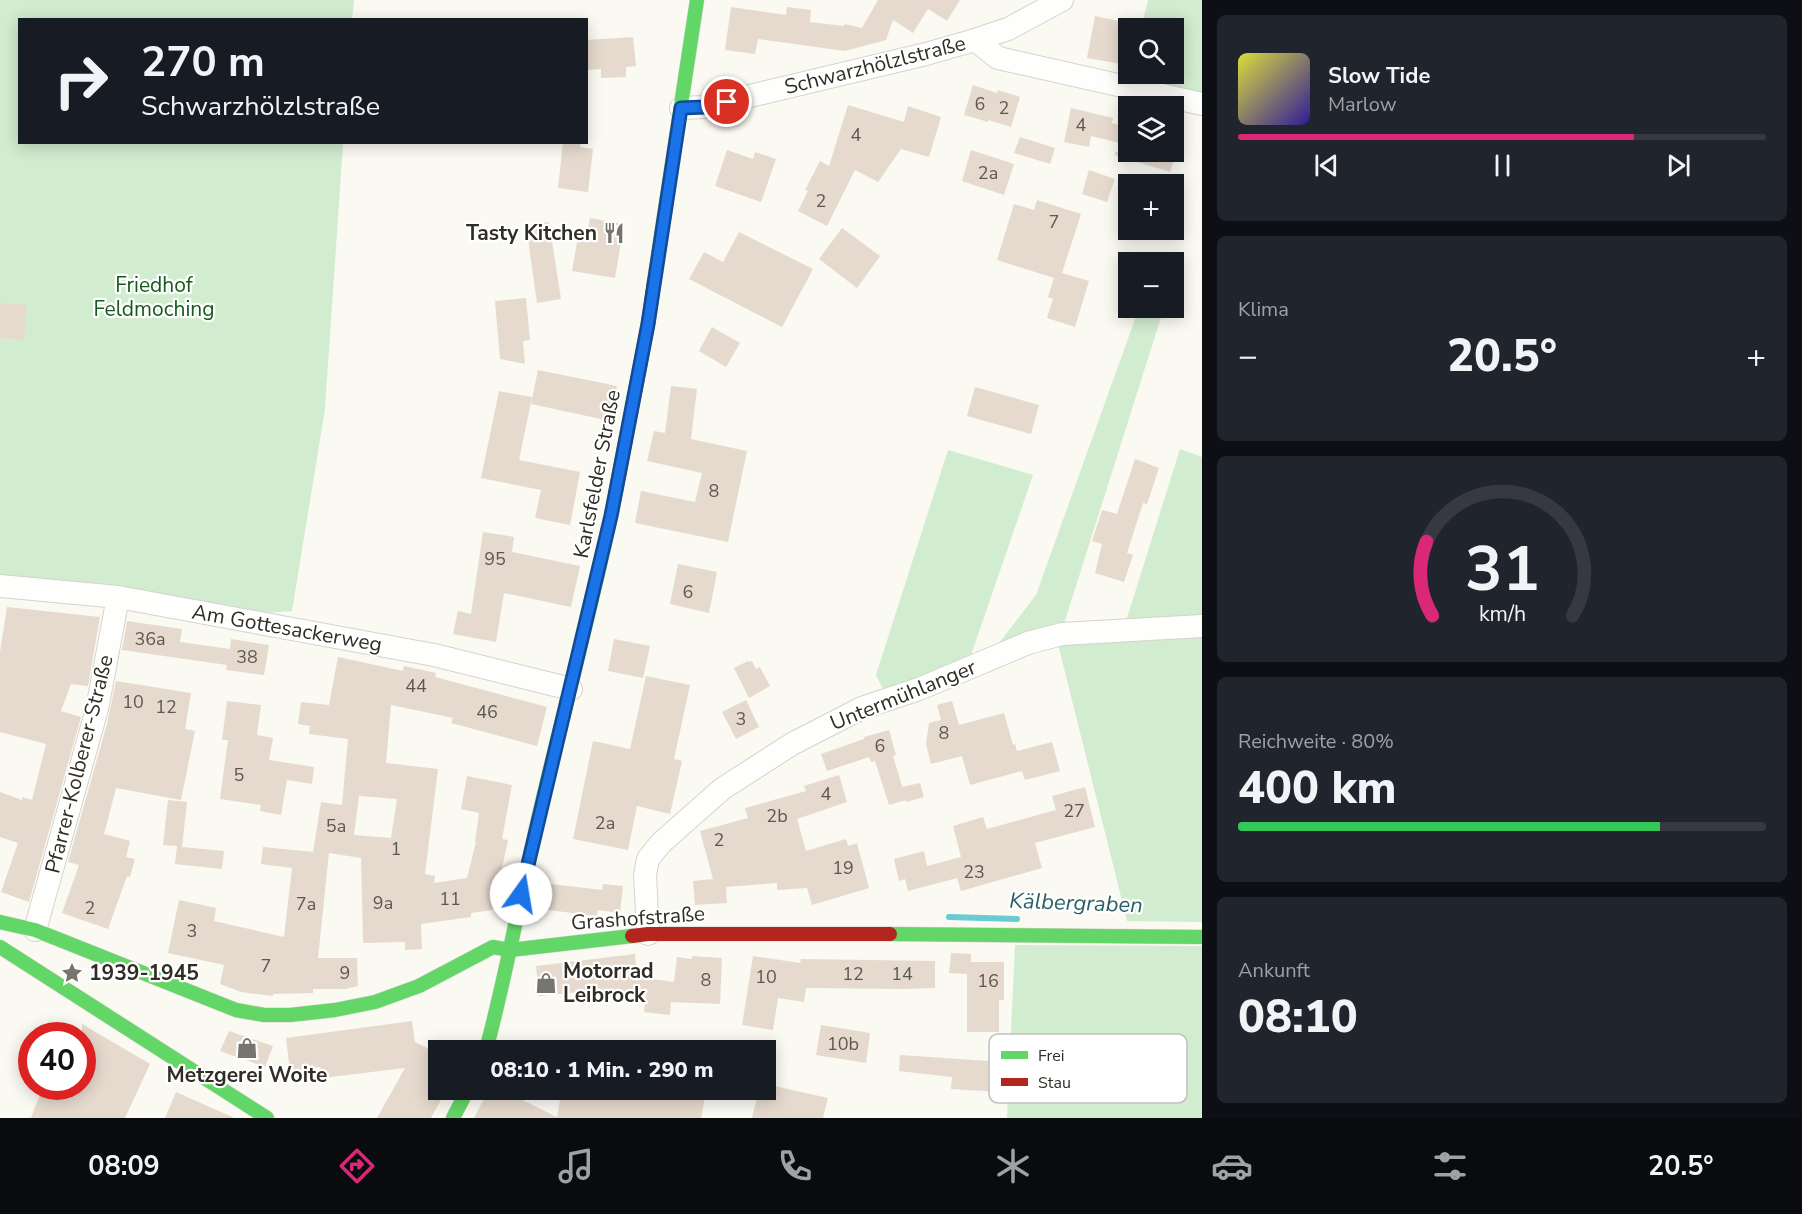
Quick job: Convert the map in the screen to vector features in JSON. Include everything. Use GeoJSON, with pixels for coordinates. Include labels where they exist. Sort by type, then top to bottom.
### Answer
{"type":"FeatureCollection","features":[{"type":"Feature","properties":{"kind":"street","name":"Karlsfelder Straße"},"geometry":{"type":"LineString","coordinates":[[489,1040],[500,998],[534,836],[611,516],[648,324],[697,0]]}},
{"type":"Feature","properties":{"kind":"street","name":"Schwarzhölzlstraße"},"geometry":{"type":"LineString","coordinates":[[681,108],[705,107],[926,54],[1008,29],[1062,0]]}},
{"type":"Feature","properties":{"kind":"street"},"geometry":{"type":"LineString","coordinates":[[975,40],[998,58],[1202,104]]}},
{"type":"Feature","properties":{"kind":"street","name":"Am Gottesackerweg"},"geometry":{"type":"LineString","coordinates":[[0,586],[118,597],[434,655],[571,689]]}},
{"type":"Feature","properties":{"kind":"street","name":"Pfarrer-Kolberer-Straße"},"geometry":{"type":"LineString","coordinates":[[35,930],[97,710],[118,597]]}},
{"type":"Feature","properties":{"kind":"street","name":"Untermühlanger"},"geometry":{"type":"LineString","coordinates":[[648,934],[645,875],[648,860],[661,843],[722,789],[792,744],[862,708],[919,689],[1037,641],[1062,634],[1202,626]]}},
{"type":"Feature","properties":{"kind":"street","name":"Grashofstraße"},"geometry":{"type":"LineString","coordinates":[[0,922],[35,930],[236,1010],[264,1015],[290,1015],[335,1010],[375,1002],[419,986],[493,947],[510,950],[648,934],[798,933],[1202,937]]}},
{"type":"Feature","properties":{"kind":"street"},"geometry":{"type":"LineString","coordinates":[[0,947],[237,1108],[267,1118]]}},
{"type":"Feature","properties":{"kind":"street"},"geometry":{"type":"LineString","coordinates":[[453,1118],[462,1100]]}},
{"type":"Feature","properties":{"kind":"green space","name":"Friedhof Feldmoching"},"geometry":{"type":"Polygon","coordinates":[[[0,0],[354,0],[352,18],[18,18],[18,144],[343,144],[325,409],[292,611],[266,613],[0,579],[0,0]]]}},
{"type":"Feature","properties":{"kind":"green space"},"geometry":{"type":"Polygon","coordinates":[[[1148,0],[1202,0],[1202,94],[1150,84],[1184,84],[1184,18],[1144,18],[1148,0]]]}},
{"type":"Feature","properties":{"kind":"green space"},"geometry":{"type":"Polygon","coordinates":[[[1135,318],[1161,318],[1063,627],[996,647],[1036,595],[1135,318]]]}},
{"type":"Feature","properties":{"kind":"green space"},"geometry":{"type":"Polygon","coordinates":[[[1180,449],[1202,457],[1202,922],[1127,921],[1058,644],[1122,634],[1180,449]]]}},
{"type":"Feature","properties":{"kind":"green space"},"geometry":{"type":"Polygon","coordinates":[[[948,450],[1033,475],[970,658],[885,693],[876,675],[948,450]]]}},
{"type":"Feature","properties":{"kind":"green space"},"geometry":{"type":"Polygon","coordinates":[[[1015,945],[1202,946],[1202,1118],[1007,1118],[1008,1103],[1187,1103],[1187,1034],[1011,1034],[1015,945]]]}},
{"type":"Feature","properties":{"kind":"building"},"geometry":{"type":"Polygon","coordinates":[[[878,0],[960,0],[947,21],[928,9],[913,33],[893,20],[886,40],[845,51],[758,39],[755,54],[725,50],[731,7],[786,15],[787,7],[811,10],[810,22],[844,26],[845,24],[862,28],[878,0]]]}},
{"type":"Feature","properties":{"kind":"building"},"geometry":{"type":"Polygon","coordinates":[[[1095,16],[1118,21],[1118,63],[1087,58],[1095,16]]]}},
{"type":"Feature","properties":{"kind":"building"},"geometry":{"type":"Polygon","coordinates":[[[633,37],[636,66],[626,67],[626,77],[601,78],[601,69],[588,70],[588,40],[633,37]]]}},
{"type":"Feature","properties":{"kind":"building"},"geometry":{"type":"Polygon","coordinates":[[[973,85],[997,93],[998,90],[1020,97],[1011,127],[964,115],[973,85]]]}},
{"type":"Feature","properties":{"kind":"building"},"geometry":{"type":"Polygon","coordinates":[[[848,105],[904,122],[908,106],[941,117],[929,157],[901,149],[878,182],[855,170],[827,226],[798,211],[808,191],[805,190],[820,161],[829,166],[848,105]]]}},
{"type":"Feature","properties":{"kind":"building"},"geometry":{"type":"Polygon","coordinates":[[[1071,108],[1113,118],[1112,123],[1118,124],[1118,143],[1091,136],[1089,147],[1064,142],[1071,108]]]}},
{"type":"Feature","properties":{"kind":"building"},"geometry":{"type":"Polygon","coordinates":[[[1020,137],[1055,148],[1050,164],[1014,153],[1020,137]]]}},
{"type":"Feature","properties":{"kind":"building"},"geometry":{"type":"Polygon","coordinates":[[[563,144],[581,144],[580,147],[593,149],[588,192],[558,188],[563,144]]]}},
{"type":"Feature","properties":{"kind":"building"},"geometry":{"type":"Polygon","coordinates":[[[727,150],[753,159],[755,152],[776,159],[761,202],[715,186],[727,150]]]}},
{"type":"Feature","properties":{"kind":"building"},"geometry":{"type":"Polygon","coordinates":[[[971,150],[1014,164],[1004,195],[962,181],[971,150]]]}},
{"type":"Feature","properties":{"kind":"building"},"geometry":{"type":"Polygon","coordinates":[[[1138,162],[1173,162],[1170,172],[1138,162]]]}},
{"type":"Feature","properties":{"kind":"building"},"geometry":{"type":"Polygon","coordinates":[[[1089,170],[1115,179],[1107,202],[1082,194],[1089,170]]]}},
{"type":"Feature","properties":{"kind":"building"},"geometry":{"type":"Polygon","coordinates":[[[1037,200],[1081,214],[1062,273],[1089,281],[1075,327],[1047,318],[1053,299],[1048,297],[1054,278],[997,260],[1014,204],[1034,210],[1037,200]]]}},
{"type":"Feature","properties":{"kind":"building"},"geometry":{"type":"Polygon","coordinates":[[[590,218],[624,224],[615,278],[572,271],[579,231],[587,233],[590,218]]]}},
{"type":"Feature","properties":{"kind":"building"},"geometry":{"type":"Polygon","coordinates":[[[549,222],[561,299],[537,303],[526,225],[549,222]]]}},
{"type":"Feature","properties":{"kind":"building"},"geometry":{"type":"Polygon","coordinates":[[[842,228],[880,256],[857,288],[819,259],[842,228]]]}},
{"type":"Feature","properties":{"kind":"building"},"geometry":{"type":"Polygon","coordinates":[[[739,232],[813,269],[782,327],[689,279],[704,252],[723,262],[739,232]]]}},
{"type":"Feature","properties":{"kind":"building"},"geometry":{"type":"Polygon","coordinates":[[[526,298],[530,340],[523,341],[525,364],[500,359],[495,301],[526,298]]]}},
{"type":"Feature","properties":{"kind":"building"},"geometry":{"type":"Polygon","coordinates":[[[0,303],[27,305],[24,340],[0,338],[0,303]]]}},
{"type":"Feature","properties":{"kind":"building"},"geometry":{"type":"Polygon","coordinates":[[[712,327],[740,343],[726,367],[699,351],[712,327]]]}},
{"type":"Feature","properties":{"kind":"building"},"geometry":{"type":"Polygon","coordinates":[[[538,370],[617,386],[610,421],[531,404],[538,370]]]}},
{"type":"Feature","properties":{"kind":"building"},"geometry":{"type":"Polygon","coordinates":[[[671,386],[697,389],[691,439],[747,451],[728,542],[635,523],[641,491],[695,502],[702,473],[647,461],[654,431],[665,433],[671,386]]]}},
{"type":"Feature","properties":{"kind":"building"},"geometry":{"type":"Polygon","coordinates":[[[975,387],[1039,405],[1031,434],[967,416],[975,387]]]}},
{"type":"Feature","properties":{"kind":"building"},"geometry":{"type":"Polygon","coordinates":[[[499,391],[532,397],[519,460],[580,472],[570,525],[535,518],[541,490],[481,478],[499,391]]]}},
{"type":"Feature","properties":{"kind":"building"},"geometry":{"type":"Polygon","coordinates":[[[1135,459],[1159,468],[1147,504],[1143,503],[1127,553],[1133,555],[1124,582],[1095,573],[1102,544],[1092,541],[1102,510],[1117,514],[1135,459]]]}},
{"type":"Feature","properties":{"kind":"building"},"geometry":{"type":"Polygon","coordinates":[[[483,532],[514,537],[512,552],[580,566],[571,607],[504,593],[496,642],[453,634],[458,611],[471,614],[483,532]]]}},
{"type":"Feature","properties":{"kind":"building"},"geometry":{"type":"Polygon","coordinates":[[[678,564],[717,572],[709,613],[670,604],[678,564]]]}},
{"type":"Feature","properties":{"kind":"building"},"geometry":{"type":"Polygon","coordinates":[[[7,607],[100,617],[88,686],[71,684],[61,711],[81,717],[29,902],[1,892],[18,843],[0,837],[0,792],[22,800],[22,797],[32,800],[46,744],[0,732],[0,652],[7,607]]]}},
{"type":"Feature","properties":{"kind":"building"},"geometry":{"type":"Polygon","coordinates":[[[127,621],[182,629],[180,642],[230,649],[231,639],[269,645],[264,675],[226,670],[227,665],[122,650],[127,621]]]}},
{"type":"Feature","properties":{"kind":"building"},"geometry":{"type":"Polygon","coordinates":[[[614,639],[650,646],[643,678],[608,671],[614,639]]]}},
{"type":"Feature","properties":{"kind":"building"},"geometry":{"type":"Polygon","coordinates":[[[338,657],[403,671],[404,666],[436,673],[435,677],[547,707],[537,746],[451,723],[453,718],[391,705],[386,763],[438,769],[425,874],[435,876],[434,883],[467,878],[476,842],[479,813],[461,809],[467,776],[512,785],[502,839],[508,840],[492,910],[471,913],[471,917],[421,924],[422,949],[405,950],[405,942],[363,943],[361,858],[329,853],[318,958],[357,958],[358,986],[346,989],[313,989],[313,993],[273,994],[273,996],[241,992],[220,984],[224,965],[168,953],[179,900],[216,908],[214,921],[284,937],[292,868],[261,864],[263,847],[313,852],[321,802],[342,805],[348,739],[309,734],[310,726],[298,724],[301,702],[329,705],[338,657]],[[359,796],[354,835],[391,838],[397,799],[359,796]]]}},
{"type":"Feature","properties":{"kind":"building"},"geometry":{"type":"Polygon","coordinates":[[[752,661],[756,669],[760,667],[770,686],[749,698],[734,668],[752,661]]]}},
{"type":"Feature","properties":{"kind":"building"},"geometry":{"type":"Polygon","coordinates":[[[646,676],[690,685],[674,759],[682,761],[670,814],[637,806],[628,850],[573,839],[593,741],[630,749],[646,676]]]}},
{"type":"Feature","properties":{"kind":"building"},"geometry":{"type":"Polygon","coordinates":[[[116,681],[191,693],[185,729],[195,731],[181,800],[116,788],[104,834],[130,841],[126,857],[135,859],[130,877],[127,876],[108,929],[62,913],[79,865],[68,862],[107,724],[116,681]]]}},
{"type":"Feature","properties":{"kind":"building"},"geometry":{"type":"Polygon","coordinates":[[[746,700],[759,727],[736,739],[722,712],[746,700]]]}},
{"type":"Feature","properties":{"kind":"building"},"geometry":{"type":"Polygon","coordinates":[[[227,701],[261,705],[257,735],[273,738],[269,760],[314,767],[312,784],[287,780],[281,815],[260,811],[261,805],[220,799],[228,740],[222,740],[227,701]]]}},
{"type":"Feature","properties":{"kind":"building"},"geometry":{"type":"Polygon","coordinates":[[[952,701],[959,725],[1004,713],[1013,745],[1015,744],[1017,751],[1052,742],[1060,771],[1025,780],[1022,771],[970,785],[962,756],[931,764],[926,744],[929,723],[941,720],[937,705],[952,701]]]}},
{"type":"Feature","properties":{"kind":"building"},"geometry":{"type":"Polygon","coordinates":[[[889,730],[896,755],[893,756],[902,787],[920,783],[924,797],[889,805],[875,761],[871,762],[869,757],[827,771],[821,754],[889,730]]]}},
{"type":"Feature","properties":{"kind":"building"},"geometry":{"type":"Polygon","coordinates":[[[839,775],[847,802],[797,819],[806,851],[846,839],[848,846],[857,843],[869,888],[812,905],[807,888],[777,890],[777,883],[726,887],[727,903],[695,905],[693,881],[713,879],[700,831],[748,818],[745,808],[806,791],[804,786],[839,775]]]}},
{"type":"Feature","properties":{"kind":"building"},"geometry":{"type":"Polygon","coordinates":[[[1085,787],[1095,827],[1035,843],[1042,868],[961,891],[957,878],[908,891],[905,879],[899,881],[894,859],[924,851],[927,866],[961,857],[953,826],[983,817],[987,829],[1056,810],[1052,796],[1085,787]]]}},
{"type":"Feature","properties":{"kind":"building"},"geometry":{"type":"Polygon","coordinates":[[[168,800],[187,802],[182,847],[224,851],[222,869],[175,864],[177,846],[163,845],[168,800]]]}},
{"type":"Feature","properties":{"kind":"building"},"geometry":{"type":"Polygon","coordinates":[[[551,884],[602,890],[603,884],[623,886],[620,913],[598,910],[597,916],[548,910],[551,884]]]}},
{"type":"Feature","properties":{"kind":"building"},"geometry":{"type":"Polygon","coordinates":[[[951,953],[971,954],[971,962],[1004,962],[1004,1000],[999,1000],[999,1032],[967,1032],[967,974],[949,973],[951,953]]]}},
{"type":"Feature","properties":{"kind":"building"},"geometry":{"type":"Polygon","coordinates":[[[635,954],[637,977],[674,982],[677,957],[722,958],[720,1004],[671,1002],[670,1015],[644,1012],[646,993],[611,997],[611,989],[539,996],[536,966],[635,954]]]}},
{"type":"Feature","properties":{"kind":"building"},"geometry":{"type":"Polygon","coordinates":[[[753,956],[800,963],[801,959],[935,961],[935,988],[806,988],[804,1002],[778,998],[773,1030],[742,1025],[753,956]]]}},
{"type":"Feature","properties":{"kind":"building"},"geometry":{"type":"Polygon","coordinates":[[[412,1021],[415,1042],[428,1049],[428,1100],[441,1100],[431,1118],[377,1118],[405,1068],[322,1078],[320,1067],[290,1071],[286,1038],[412,1021]]]}},
{"type":"Feature","properties":{"kind":"building"},"geometry":{"type":"Polygon","coordinates":[[[821,1025],[870,1033],[866,1063],[816,1055],[821,1025]]]}},
{"type":"Feature","properties":{"kind":"building","name":"Metzgerei Woite"},"geometry":{"type":"Polygon","coordinates":[[[229,1031],[273,1046],[265,1067],[220,1051],[229,1031]]]}},
{"type":"Feature","properties":{"kind":"building"},"geometry":{"type":"Polygon","coordinates":[[[96,1032],[150,1064],[125,1118],[31,1118],[38,1100],[96,1100],[96,1032]]]}},
{"type":"Feature","properties":{"kind":"building"},"geometry":{"type":"Polygon","coordinates":[[[900,1055],[989,1061],[989,1091],[951,1089],[952,1077],[899,1071],[900,1055]]]}},
{"type":"Feature","properties":{"kind":"building"},"geometry":{"type":"Polygon","coordinates":[[[776,1086],[828,1098],[823,1118],[752,1118],[756,1100],[776,1100],[776,1086]]]}},
{"type":"Feature","properties":{"kind":"building"},"geometry":{"type":"Polygon","coordinates":[[[176,1092],[230,1116],[234,1118],[165,1118],[176,1092]]]}},
{"type":"Feature","properties":{"kind":"building"},"geometry":{"type":"Polygon","coordinates":[[[483,1100],[522,1100],[557,1117],[560,1100],[704,1100],[701,1118],[474,1118],[483,1100]]]}},
{"type":"Feature","properties":{"kind":"waterway","name":"Kälbergraben"},"geometry":{"type":"LineString","coordinates":[[949,917],[1017,919]]}},
{"type":"Feature","properties":{"kind":"traffic: fast"},"geometry":{"type":"LineString","coordinates":[[654,282],[697,0]]}},
{"type":"Feature","properties":{"kind":"traffic: fast"},"geometry":{"type":"LineString","coordinates":[[488,1040],[616,491]]}},
{"type":"Feature","properties":{"kind":"traffic: fast"},"geometry":{"type":"LineString","coordinates":[[0,922],[35,930],[236,1010],[264,1015],[290,1015],[335,1010],[375,1002],[419,986],[493,947],[510,950],[632,936]]}},
{"type":"Feature","properties":{"kind":"traffic: fast"},"geometry":{"type":"LineString","coordinates":[[890,934],[1202,937]]}},
{"type":"Feature","properties":{"kind":"traffic: fast"},"geometry":{"type":"LineString","coordinates":[[0,947],[267,1118]]}},
{"type":"Feature","properties":{"kind":"traffic: fast"},"geometry":{"type":"LineString","coordinates":[[453,1118],[462,1100]]}},
{"type":"Feature","properties":{"kind":"traffic: jam"},"geometry":{"type":"LineString","coordinates":[[616,491],[654,282]]}},
{"type":"Feature","properties":{"kind":"traffic: jam"},"geometry":{"type":"LineString","coordinates":[[632,936],[648,934],[890,934]]}},
{"type":"Feature","properties":{"kind":"place","name":"Tasty Kitchen"},"geometry":{"type":"Point","coordinates":[614,233]}},
{"type":"Feature","properties":{"kind":"place","name":"1939-1945"},"geometry":{"type":"Point","coordinates":[72,973]}},
{"type":"Feature","properties":{"kind":"place","name":"Motorrad Leibrock"},"geometry":{"type":"Point","coordinates":[546,983]}},
{"type":"Feature","properties":{"kind":"place","name":"Metzgerei Woite"},"geometry":{"type":"Point","coordinates":[247,1048]}},
{"type":"Feature","properties":{"kind":"route"},"geometry":{"type":"LineString","coordinates":[[521,894],[611,516],[648,324],[681,108],[705,107],[727,102]]}}]}
